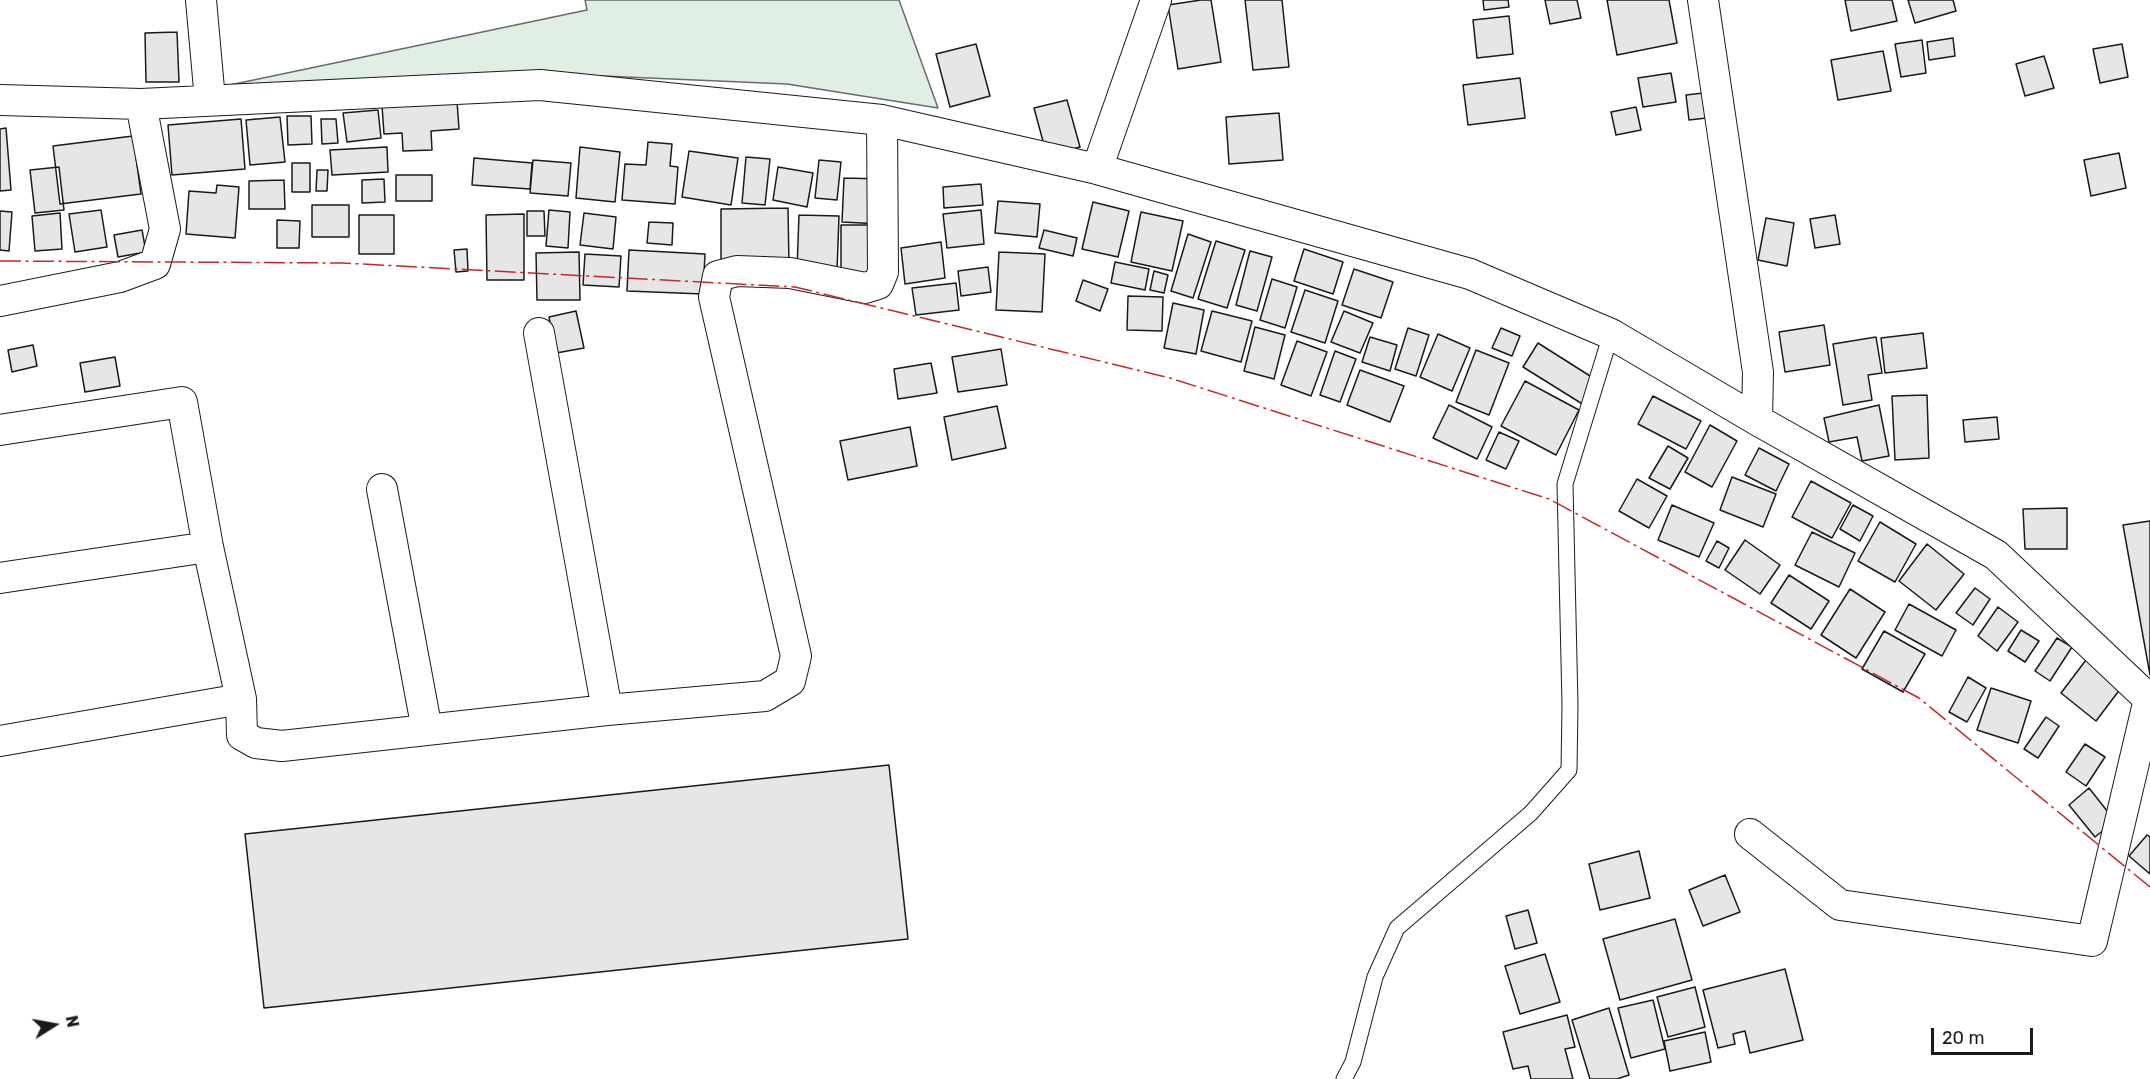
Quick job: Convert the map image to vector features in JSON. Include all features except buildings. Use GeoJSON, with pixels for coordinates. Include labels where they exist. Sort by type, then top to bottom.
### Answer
{"type":"FeatureCollection","features":[{"type":"Feature","properties":{"kind":"street"},"geometry":{"type":"LineString","coordinates":[[201,0],[210,100]]}},
{"type":"Feature","properties":{"kind":"street"},"geometry":{"type":"LineString","coordinates":[[1097,169],[1156,0]]}},
{"type":"Feature","properties":{"kind":"street"},"geometry":{"type":"LineString","coordinates":[[1703,0],[1758,372],[1757,420]]}},
{"type":"Feature","properties":{"kind":"street"},"geometry":{"type":"LineString","coordinates":[[0,100],[141,104],[540,85],[882,120],[1097,169],[1470,274],[1611,334],[1757,420],[1996,555],[2149,700],[2092,941],[1840,905],[1750,834]]}},
{"type":"Feature","properties":{"kind":"street"},"geometry":{"type":"LineString","coordinates":[[0,301],[120,276],[156,264],[165,229],[141,104]]}},
{"type":"Feature","properties":{"kind":"street"},"geometry":{"type":"LineString","coordinates":[[0,430],[182,402],[208,547],[241,699],[243,735],[256,743],[282,746],[606,710],[765,696],[790,681],[796,656],[714,297],[718,276],[737,271],[790,273],[865,288],[878,284],[883,272],[882,120]]}},
{"type":"Feature","properties":{"kind":"street"},"geometry":{"type":"LineString","coordinates":[[539,333],[606,710]]}},
{"type":"Feature","properties":{"kind":"street"},"geometry":{"type":"LineString","coordinates":[[382,489],[427,730]]}},
{"type":"Feature","properties":{"kind":"street"},"geometry":{"type":"LineString","coordinates":[[0,579],[208,547]]}},
{"type":"Feature","properties":{"kind":"street"},"geometry":{"type":"LineString","coordinates":[[0,741],[241,699]]}},
{"type":"Feature","properties":{"kind":"lane"},"geometry":{"type":"LineString","coordinates":[[1344,1079],[1353,1062],[1375,977],[1397,928],[1531,813],[1569,770],[1570,705],[1565,484],[1611,334]]}},
{"type":"Feature","properties":{"kind":"green space"},"geometry":{"type":"Polygon","coordinates":[[[585,0],[899,0],[938,108],[787,84],[534,73],[225,86],[587,10],[585,0]]]}},
{"type":"Feature","properties":{"kind":"power"},"geometry":{"type":"LineString","coordinates":[[0,261],[342,263],[795,287],[1170,378],[1549,499],[1919,698],[2150,887]]}}]}
